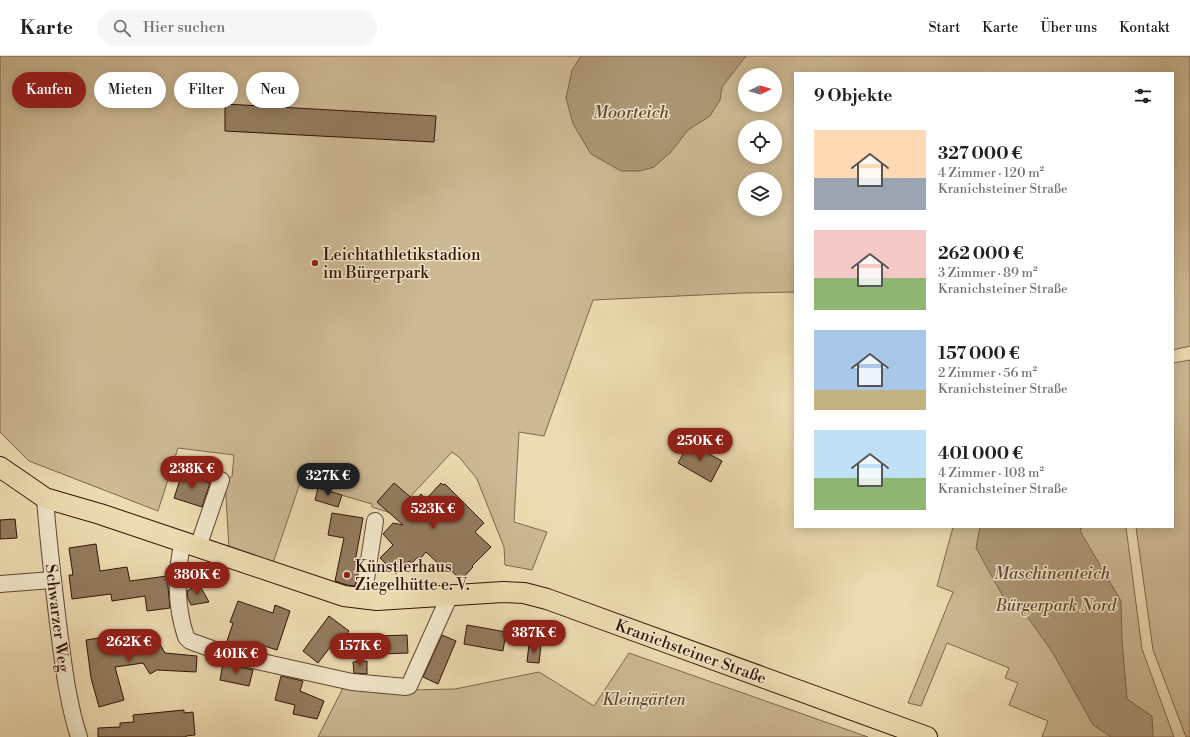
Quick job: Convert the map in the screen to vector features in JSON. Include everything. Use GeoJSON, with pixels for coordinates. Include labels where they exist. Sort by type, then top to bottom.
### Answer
{"type":"FeatureCollection","features":[{"type":"Feature","properties":{"kind":"main road","name":"Kranichsteiner Straße"},"geometry":{"type":"LineString","coordinates":[[0,467],[45,498],[100,514],[344,596],[363,599],[398,599],[503,592],[524,593],[547,599],[927,737]]}},
{"type":"Feature","properties":{"kind":"street"},"geometry":{"type":"LineString","coordinates":[[221,480],[191,545],[180,554],[177,594],[186,638],[226,654],[352,682],[409,686],[450,595]]}},
{"type":"Feature","properties":{"kind":"street","name":"Schwarzer Weg"},"geometry":{"type":"LineString","coordinates":[[45,498],[52,580],[67,690],[73,719],[79,737]]}},
{"type":"Feature","properties":{"kind":"street"},"geometry":{"type":"LineString","coordinates":[[363,599],[375,521]]}},
{"type":"Feature","properties":{"kind":"street"},"geometry":{"type":"LineString","coordinates":[[0,584],[52,580]]}},
{"type":"Feature","properties":{"kind":"green space"},"geometry":{"type":"Polygon","coordinates":[[[0,56],[1190,56],[1190,346],[1174,350],[1174,72],[794,72],[794,292],[593,300],[544,436],[519,432],[514,522],[547,532],[532,570],[505,565],[504,547],[477,479],[460,458],[452,452],[394,514],[372,507],[372,504],[300,483],[273,563],[229,549],[225,478],[232,477],[234,455],[178,448],[158,511],[29,461],[0,432],[0,56]]]}},
{"type":"Feature","properties":{"kind":"green space"},"geometry":{"type":"Polygon","coordinates":[[[1190,360],[1190,737],[1186,737],[1153,650],[1136,528],[1174,528],[1174,363],[1190,360]]]}},
{"type":"Feature","properties":{"kind":"green space","name":"Bürgerpark Nord"},"geometry":{"type":"Polygon","coordinates":[[[953,528],[1126,528],[1142,649],[1174,737],[1042,737],[1048,721],[1009,705],[1018,683],[1005,678],[1009,668],[947,643],[921,706],[908,703],[953,592],[937,586],[953,528]]]}},
{"type":"Feature","properties":{"kind":"green space","name":"Kleingärten"},"geometry":{"type":"Polygon","coordinates":[[[629,653],[868,737],[318,737],[343,688],[366,691],[455,689],[539,672],[594,706],[629,653]]]}},
{"type":"Feature","properties":{"kind":"water","name":"Moorteich"},"geometry":{"type":"Polygon","coordinates":[[[581,56],[746,56],[722,87],[720,100],[710,116],[688,130],[671,152],[654,167],[640,171],[621,171],[591,154],[573,124],[566,98],[572,70],[581,56]]]}},
{"type":"Feature","properties":{"kind":"water","name":"Maschinenteich"},"geometry":{"type":"Polygon","coordinates":[[[980,528],[1082,528],[1080,531],[1121,601],[1122,641],[1127,699],[1152,716],[1153,737],[1111,737],[1093,725],[1053,653],[1021,608],[1010,609],[976,548],[980,528]]]}},
{"type":"Feature","properties":{"kind":"building"},"geometry":{"type":"Polygon","coordinates":[[[238,105],[246,105],[246,108],[295,108],[436,116],[434,142],[225,131],[225,108],[238,108],[238,105]]]}},
{"type":"Feature","properties":{"kind":"building"},"geometry":{"type":"Polygon","coordinates":[[[689,443],[722,461],[711,482],[678,463],[689,443]]]}},
{"type":"Feature","properties":{"kind":"building"},"geometry":{"type":"Polygon","coordinates":[[[182,474],[210,483],[202,507],[174,498],[182,474]]]}},
{"type":"Feature","properties":{"kind":"building"},"geometry":{"type":"Polygon","coordinates":[[[394,483],[415,501],[421,494],[426,499],[441,483],[443,485],[445,484],[484,523],[475,532],[491,547],[472,566],[473,567],[461,580],[444,564],[441,566],[426,552],[420,559],[418,557],[412,563],[409,561],[396,574],[380,558],[393,545],[383,534],[393,523],[403,525],[377,502],[394,483]]]}},
{"type":"Feature","properties":{"kind":"building"},"geometry":{"type":"Polygon","coordinates":[[[318,488],[342,495],[338,507],[315,500],[318,488]]]}},
{"type":"Feature","properties":{"kind":"building"},"geometry":{"type":"Polygon","coordinates":[[[332,513],[363,518],[355,562],[360,557],[355,586],[335,581],[344,538],[328,535],[332,513]]]}},
{"type":"Feature","properties":{"kind":"building"},"geometry":{"type":"Polygon","coordinates":[[[15,519],[17,538],[0,539],[0,520],[15,519]]]}},
{"type":"Feature","properties":{"kind":"building"},"geometry":{"type":"Polygon","coordinates":[[[96,544],[100,571],[127,567],[130,581],[167,576],[170,608],[147,611],[145,596],[112,601],[111,594],[72,599],[69,575],[73,575],[69,548],[96,544]]]}},
{"type":"Feature","properties":{"kind":"building"},"geometry":{"type":"Polygon","coordinates":[[[199,584],[209,602],[191,605],[188,599],[187,591],[199,584]]]}},
{"type":"Feature","properties":{"kind":"building"},"geometry":{"type":"Polygon","coordinates":[[[238,601],[273,613],[275,605],[290,611],[277,650],[258,644],[256,651],[226,644],[233,623],[230,622],[238,601]]]}},
{"type":"Feature","properties":{"kind":"building"},"geometry":{"type":"Polygon","coordinates":[[[329,616],[349,631],[335,649],[331,646],[318,663],[303,651],[329,616]]]}},
{"type":"Feature","properties":{"kind":"building"},"geometry":{"type":"Polygon","coordinates":[[[467,625],[506,632],[503,651],[464,644],[467,625]]]}},
{"type":"Feature","properties":{"kind":"building"},"geometry":{"type":"Polygon","coordinates":[[[154,634],[165,653],[197,656],[196,672],[157,670],[150,674],[143,663],[115,667],[124,700],[99,707],[91,678],[86,640],[112,636],[112,639],[136,635],[137,643],[154,634]]]}},
{"type":"Feature","properties":{"kind":"building"},"geometry":{"type":"Polygon","coordinates":[[[407,635],[408,653],[380,654],[379,636],[407,635]]]}},
{"type":"Feature","properties":{"kind":"building"},"geometry":{"type":"Polygon","coordinates":[[[442,635],[456,641],[438,684],[423,677],[442,635]]]}},
{"type":"Feature","properties":{"kind":"building"},"geometry":{"type":"Polygon","coordinates":[[[529,644],[541,645],[539,663],[527,662],[529,644]]]}},
{"type":"Feature","properties":{"kind":"building"},"geometry":{"type":"Polygon","coordinates":[[[367,661],[367,674],[354,673],[353,662],[367,661]]]}},
{"type":"Feature","properties":{"kind":"building"},"geometry":{"type":"Polygon","coordinates":[[[223,663],[253,670],[249,686],[220,680],[223,663]]]}},
{"type":"Feature","properties":{"kind":"building"},"geometry":{"type":"Polygon","coordinates":[[[281,676],[303,681],[300,691],[324,701],[317,719],[293,714],[295,705],[275,700],[281,676]]]}},
{"type":"Feature","properties":{"kind":"building"},"geometry":{"type":"Polygon","coordinates":[[[184,710],[184,713],[193,712],[195,735],[186,737],[98,737],[98,728],[120,727],[120,723],[134,722],[133,715],[184,710]]]}},
{"type":"Feature","properties":{"kind":"place","name":"Leichtathletikstadion im Bürgerpark"},"geometry":{"type":"Point","coordinates":[315,263]}},
{"type":"Feature","properties":{"kind":"place","name":"Künstlerhaus Ziegelhütte e. V."},"geometry":{"type":"Point","coordinates":[347,575]}}]}
